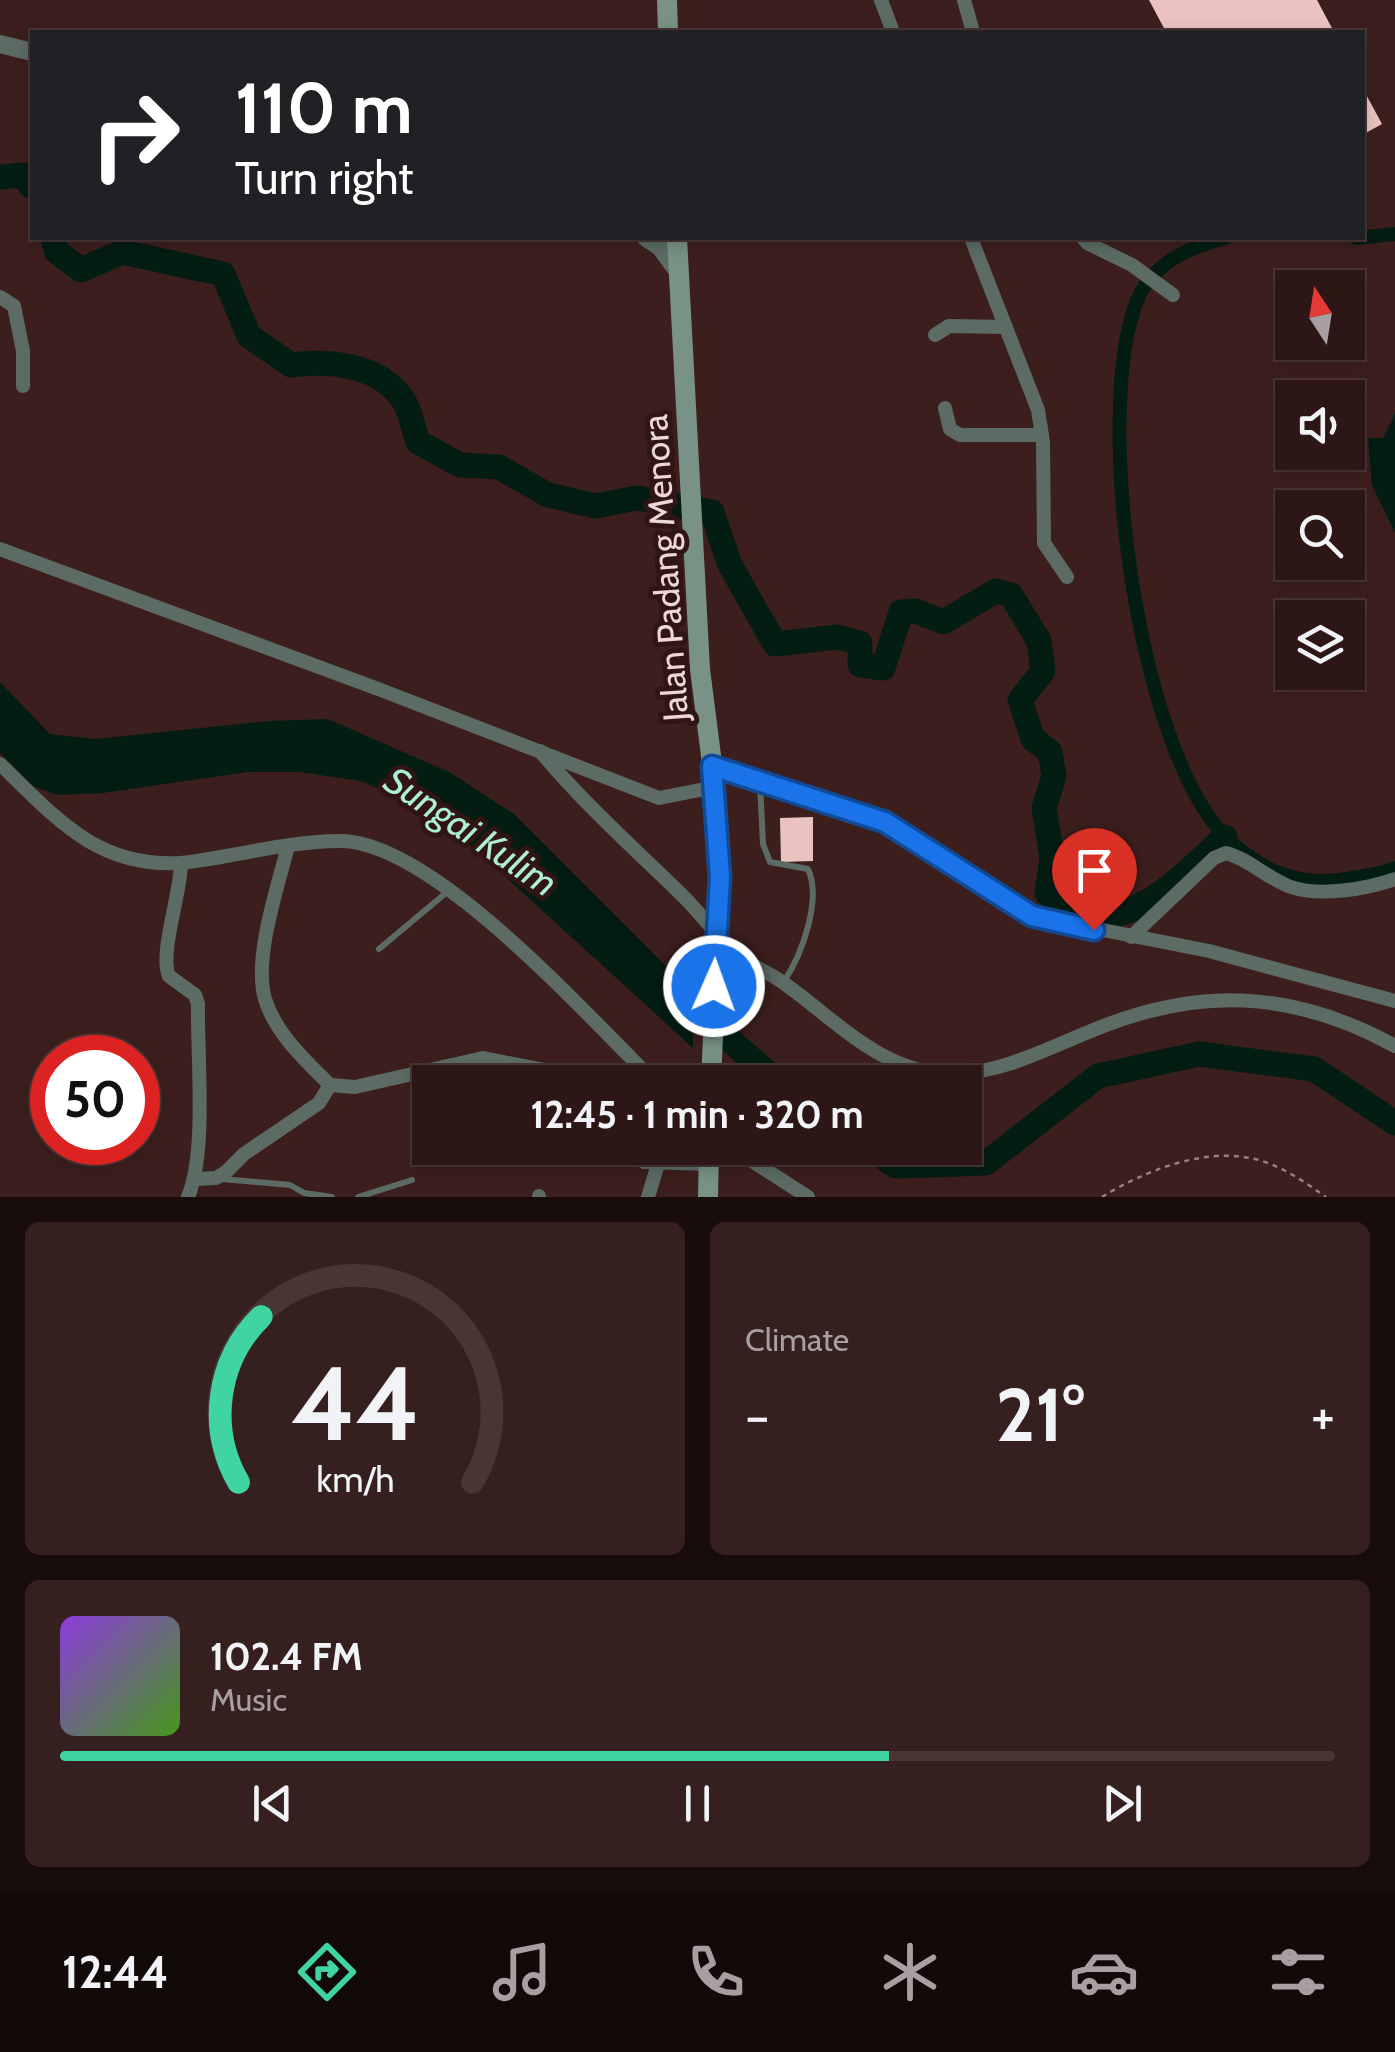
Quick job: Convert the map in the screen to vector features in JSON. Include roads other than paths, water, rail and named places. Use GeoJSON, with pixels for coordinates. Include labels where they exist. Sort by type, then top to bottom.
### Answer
{"type":"FeatureCollection","features":[{"type":"Feature","properties":{"kind":"main road"},"geometry":{"type":"LineString","coordinates":[[666,0],[668,30]]}},
{"type":"Feature","properties":{"kind":"main road","name":"Jalan Padang Menora"},"geometry":{"type":"LineString","coordinates":[[678,240],[700,669],[714,777],[720,877],[712,1065]]}},
{"type":"Feature","properties":{"kind":"main road"},"geometry":{"type":"LineString","coordinates":[[708,1197],[709,1165]]}},
{"type":"Feature","properties":{"kind":"street"},"geometry":{"type":"LineString","coordinates":[[881,0],[892,30]]}},
{"type":"Feature","properties":{"kind":"street"},"geometry":{"type":"LineString","coordinates":[[964,0],[972,30]]}},
{"type":"Feature","properties":{"kind":"street"},"geometry":{"type":"LineString","coordinates":[[0,44],[30,52]]}},
{"type":"Feature","properties":{"kind":"street"},"geometry":{"type":"LineString","coordinates":[[649,240],[660,247],[679,273]]}},
{"type":"Feature","properties":{"kind":"street"},"geometry":{"type":"LineString","coordinates":[[972,240],[1038,410],[1044,544],[1067,577]]}},
{"type":"Feature","properties":{"kind":"street"},"geometry":{"type":"LineString","coordinates":[[1084,240],[1153,278],[1174,296]]}},
{"type":"Feature","properties":{"kind":"street"},"geometry":{"type":"LineString","coordinates":[[0,297],[14,306],[19,324],[23,386]]}},
{"type":"Feature","properties":{"kind":"street"},"geometry":{"type":"LineString","coordinates":[[935,335],[949,326],[1006,327]]}},
{"type":"Feature","properties":{"kind":"street"},"geometry":{"type":"LineString","coordinates":[[945,408],[950,429],[960,434],[1042,435]]}},
{"type":"Feature","properties":{"kind":"street"},"geometry":{"type":"LineString","coordinates":[[0,549],[659,798],[714,777],[760,782],[885,822],[1032,916],[1209,951],[1395,1000]]}},
{"type":"Feature","properties":{"kind":"street"},"geometry":{"type":"LineString","coordinates":[[540,751],[564,782],[735,953],[783,982],[876,1053],[908,1067],[952,1074],[1000,1069],[1125,1016],[1208,1000],[1251,998],[1318,1012],[1395,1046]]}},
{"type":"Feature","properties":{"kind":"street"},"geometry":{"type":"LineString","coordinates":[[0,764],[88,844],[113,856],[156,864],[181,863],[342,840],[392,853],[452,889],[637,1065]]}},
{"type":"Feature","properties":{"kind":"street"},"geometry":{"type":"LineString","coordinates":[[288,846],[272,902],[265,999],[288,1040],[330,1086],[355,1088],[412,1075]]}},
{"type":"Feature","properties":{"kind":"street"},"geometry":{"type":"LineString","coordinates":[[1132,936],[1214,858],[1226,853],[1290,886],[1307,890],[1351,888],[1395,879]]}},
{"type":"Feature","properties":{"kind":"street"},"geometry":{"type":"LineString","coordinates":[[181,863],[166,968],[169,976],[195,995],[198,1004],[195,1180],[188,1197]]}},
{"type":"Feature","properties":{"kind":"street"},"geometry":{"type":"LineString","coordinates":[[454,1065],[484,1058],[520,1065]]}},
{"type":"Feature","properties":{"kind":"street"},"geometry":{"type":"LineString","coordinates":[[195,1180],[216,1178],[319,1103],[330,1086]]}},
{"type":"Feature","properties":{"kind":"street"},"geometry":{"type":"LineString","coordinates":[[648,1197],[658,1165]]}},
{"type":"Feature","properties":{"kind":"street"},"geometry":{"type":"LineString","coordinates":[[755,1165],[792,1192],[808,1197]]}},
{"type":"Feature","properties":{"kind":"lane"},"geometry":{"type":"LineString","coordinates":[[760,782],[763,844],[770,862],[808,869],[813,880],[807,923],[794,967],[783,982]]}},
{"type":"Feature","properties":{"kind":"lane"},"geometry":{"type":"LineString","coordinates":[[379,949],[452,889]]}},
{"type":"Feature","properties":{"kind":"lane"},"geometry":{"type":"LineString","coordinates":[[216,1178],[290,1185],[304,1193],[332,1197]]}},
{"type":"Feature","properties":{"kind":"lane"},"geometry":{"type":"LineString","coordinates":[[358,1197],[412,1180]]}},
{"type":"Feature","properties":{"kind":"water"},"geometry":{"type":"Polygon","coordinates":[[[1395,413],[1395,533],[1372,485],[1368,438],[1383,438],[1395,413]]]}},
{"type":"Feature","properties":{"kind":"water"},"geometry":{"type":"Polygon","coordinates":[[[0,682],[50,734],[95,739],[269,721],[328,719],[451,773],[514,814],[693,993],[693,1048],[476,850],[420,807],[361,781],[299,772],[248,772],[103,793],[57,795],[33,786],[0,753],[0,682]]]}},
{"type":"Feature","properties":{"kind":"waterway"},"geometry":{"type":"LineString","coordinates":[[0,177],[22,175],[30,185]]}},
{"type":"Feature","properties":{"kind":"waterway"},"geometry":{"type":"LineString","coordinates":[[1365,237],[1395,234]]}},
{"type":"Feature","properties":{"kind":"waterway"},"geometry":{"type":"LineString","coordinates":[[54,240],[57,252],[81,270],[122,252],[223,274],[249,336],[291,365],[335,364],[379,377],[404,402],[418,442],[460,465],[499,467],[548,495],[596,506],[637,498],[712,512],[730,565],[775,644],[838,637],[860,643],[860,665],[883,668],[901,612],[916,611],[943,622],[996,591],[1011,595],[1039,641],[1043,671],[1020,700],[1033,739],[1050,752],[1054,776],[1044,808],[1052,858],[1047,893],[1071,912],[1100,917],[1121,914],[1140,905],[1177,880],[1225,837]]}},
{"type":"Feature","properties":{"kind":"waterway"},"geometry":{"type":"LineString","coordinates":[[1218,240],[1185,252],[1152,277],[1137,301],[1124,353],[1120,421],[1122,498],[1132,580],[1148,661],[1169,735],[1196,796],[1228,839],[1242,851],[1270,869],[1316,881],[1368,876],[1395,868]]}},
{"type":"Feature","properties":{"kind":"waterway","name":"Sungai Kulim"},"geometry":{"type":"LineString","coordinates":[[669,987],[758,1065]]}},
{"type":"Feature","properties":{"kind":"waterway","name":"Sungai Kulim"},"geometry":{"type":"LineString","coordinates":[[982,1163],[1098,1076],[1199,1054],[1314,1069],[1395,1123]]}},
{"type":"Feature","properties":{"kind":"waterway","name":"Sungai Kulim"},"geometry":{"type":"LineString","coordinates":[[894,1165],[926,1165]]}}]}
